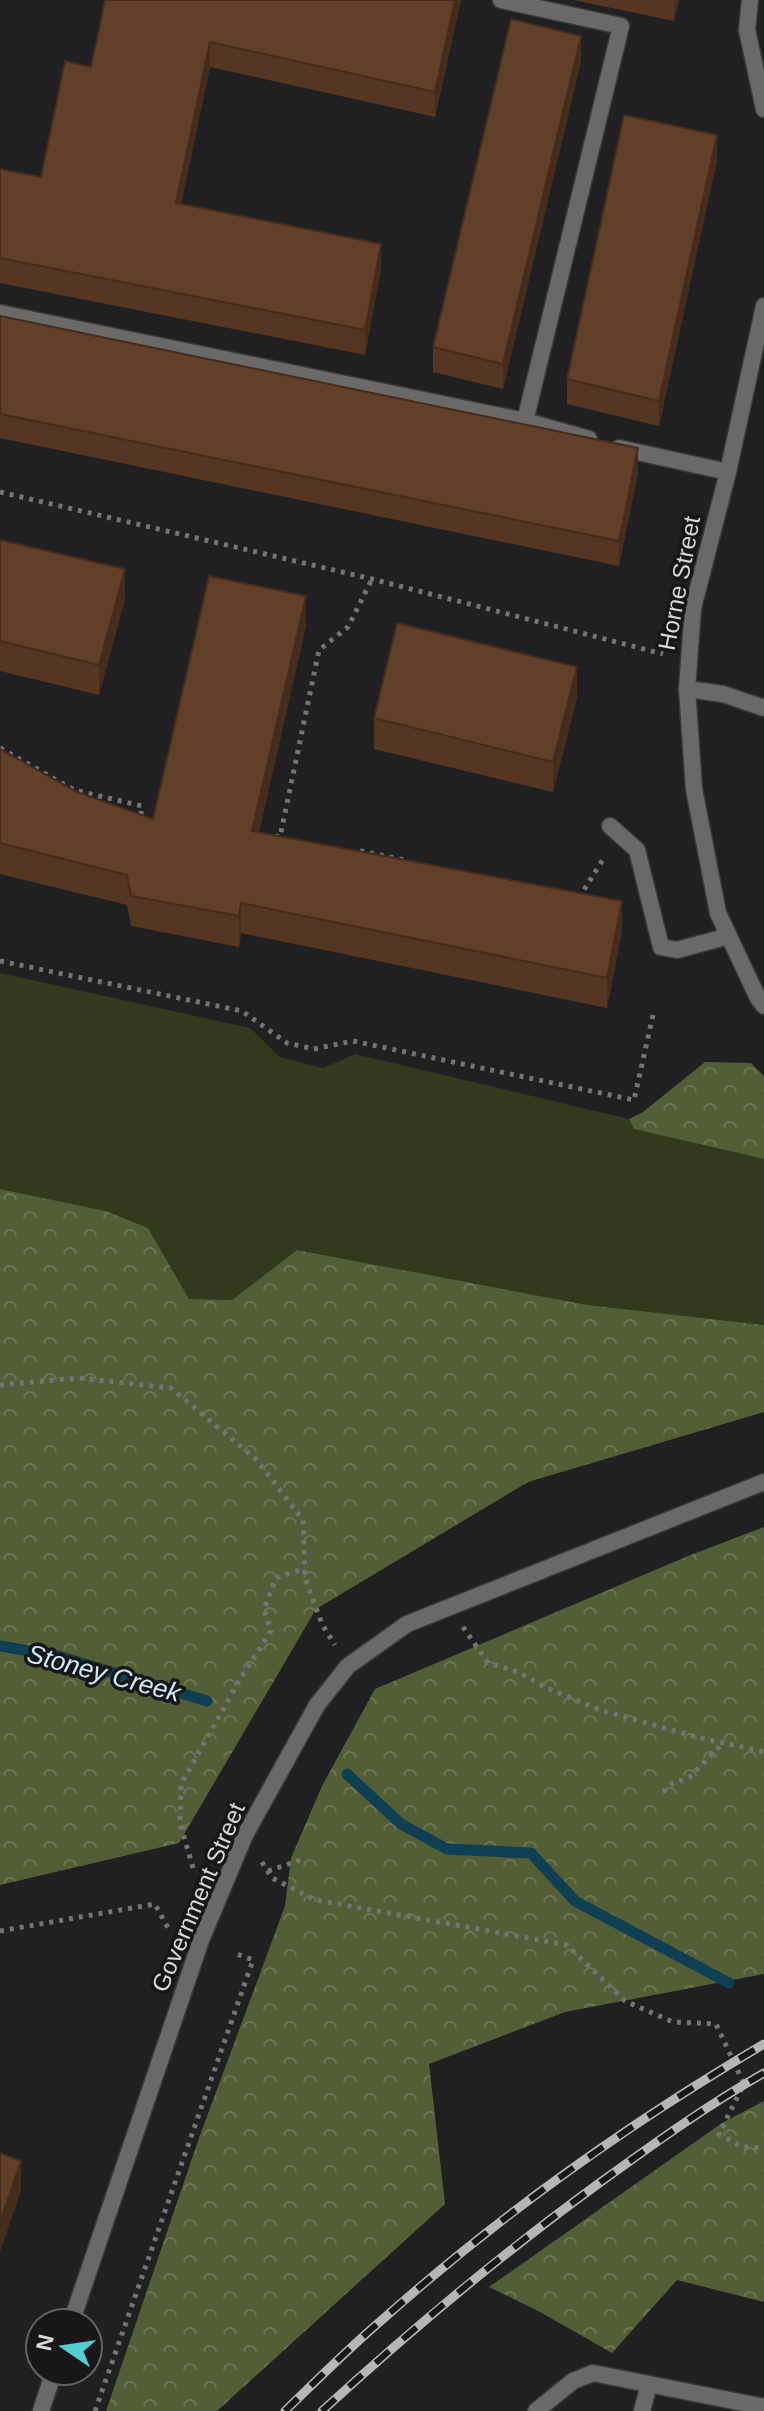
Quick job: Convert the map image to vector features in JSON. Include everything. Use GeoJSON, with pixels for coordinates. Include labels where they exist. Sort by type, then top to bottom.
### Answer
{"type":"FeatureCollection","features":[{"type":"Feature","properties":{"kind":"street"},"geometry":{"type":"LineString","coordinates":[[501,0],[621,26],[525,421]]}},
{"type":"Feature","properties":{"kind":"street"},"geometry":{"type":"LineString","coordinates":[[750,0],[747,30],[764,109]]}},
{"type":"Feature","properties":{"kind":"street","name":"Horne Street"},"geometry":{"type":"LineString","coordinates":[[764,306],[728,472],[693,608],[687,660],[694,789],[704,851],[718,913],[764,1006]]}},
{"type":"Feature","properties":{"kind":"street"},"geometry":{"type":"LineString","coordinates":[[0,313],[525,421],[612,446],[728,472]]}},
{"type":"Feature","properties":{"kind":"street"},"geometry":{"type":"LineString","coordinates":[[687,689],[723,694],[764,708]]}},
{"type":"Feature","properties":{"kind":"street"},"geometry":{"type":"LineString","coordinates":[[615,830],[637,850],[661,947],[677,950],[729,936]]}},
{"type":"Feature","properties":{"kind":"street","name":"Government Street"},"geometry":{"type":"LineString","coordinates":[[76,2307],[194,1961],[245,1835],[317,1705],[348,1666],[407,1624],[764,1482]]}},
{"type":"Feature","properties":{"kind":"street"},"geometry":{"type":"LineString","coordinates":[[536,2411],[573,2381],[593,2373],[764,2407]]}},
{"type":"Feature","properties":{"kind":"street"},"geometry":{"type":"LineString","coordinates":[[642,2411],[649,2384]]}},
{"type":"Feature","properties":{"kind":"street"},"geometry":{"type":"LineString","coordinates":[[41,2411],[49,2387]]}},
{"type":"Feature","properties":{"kind":"path"},"geometry":{"type":"LineString","coordinates":[[0,492],[372,579],[646,652],[687,660]]}},
{"type":"Feature","properties":{"kind":"path"},"geometry":{"type":"LineString","coordinates":[[280,837],[319,650],[348,627],[372,579]]}},
{"type":"Feature","properties":{"kind":"path"},"geometry":{"type":"LineString","coordinates":[[0,748],[74,790],[142,806],[138,835]]}},
{"type":"Feature","properties":{"kind":"path"},"geometry":{"type":"LineString","coordinates":[[579,898],[615,830]]}},
{"type":"Feature","properties":{"kind":"path"},"geometry":{"type":"LineString","coordinates":[[266,834],[295,840]]}},
{"type":"Feature","properties":{"kind":"path"},"geometry":{"type":"LineString","coordinates":[[353,850],[412,861]]}},
{"type":"Feature","properties":{"kind":"path"},"geometry":{"type":"LineString","coordinates":[[0,961],[242,1011],[287,1043],[314,1049],[353,1041],[634,1100],[653,1015]]}},
{"type":"Feature","properties":{"kind":"path"},"geometry":{"type":"LineString","coordinates":[[0,1385],[78,1378],[171,1388],[257,1460],[303,1520],[305,1578],[322,1624],[348,1666]]}},
{"type":"Feature","properties":{"kind":"path"},"geometry":{"type":"LineString","coordinates":[[193,1868],[180,1823],[181,1784],[271,1631],[264,1609],[276,1578],[305,1568]]}},
{"type":"Feature","properties":{"kind":"path"},"geometry":{"type":"LineString","coordinates":[[449,1608],[488,1663],[518,1672],[600,1710],[764,1752]]}},
{"type":"Feature","properties":{"kind":"path"},"geometry":{"type":"LineString","coordinates":[[663,1792],[673,1783],[690,1777],[723,1743]]}},
{"type":"Feature","properties":{"kind":"path"},"geometry":{"type":"LineString","coordinates":[[245,1835],[272,1878],[316,1900],[567,1945],[625,2001],[673,2022],[716,2024],[744,2084],[719,2134],[742,2147],[764,2148]]}},
{"type":"Feature","properties":{"kind":"path"},"geometry":{"type":"LineString","coordinates":[[268,1871],[306,1858]]}},
{"type":"Feature","properties":{"kind":"path"},"geometry":{"type":"LineString","coordinates":[[0,1931],[155,1904],[168,1928]]}},
{"type":"Feature","properties":{"kind":"path"},"geometry":{"type":"LineString","coordinates":[[95,2411],[253,1960],[234,1953]]}},
{"type":"Feature","properties":{"kind":"green space"},"geometry":{"type":"Polygon","coordinates":[[[0,973],[250,1028],[280,1057],[323,1068],[355,1054],[629,1119],[635,1129],[764,1159],[764,1325],[588,1305],[297,1250],[232,1300],[189,1299],[148,1228],[106,1211],[0,1189],[0,973]]]}},
{"type":"Feature","properties":{"kind":"green space"},"geometry":{"type":"Polygon","coordinates":[[[705,1062],[751,1063],[764,1076],[764,1159],[634,1129],[629,1119],[643,1112],[705,1062]]]}},
{"type":"Feature","properties":{"kind":"green space"},"geometry":{"type":"Polygon","coordinates":[[[0,1189],[106,1211],[148,1228],[189,1299],[232,1300],[297,1250],[588,1305],[764,1325],[764,1412],[528,1482],[316,1609],[179,1843],[0,1885],[0,1189]]]}},
{"type":"Feature","properties":{"kind":"green space"},"geometry":{"type":"Polygon","coordinates":[[[764,1527],[764,1974],[565,2012],[429,2064],[445,2204],[217,2411],[106,2411],[199,2138],[285,1906],[291,1858],[322,1786],[375,1689],[688,1556],[764,1527]]]}},
{"type":"Feature","properties":{"kind":"green space"},"geometry":{"type":"Polygon","coordinates":[[[764,2101],[764,2302],[677,2280],[612,2353],[489,2287],[722,2123],[764,2101]]]}},
{"type":"Feature","properties":{"kind":"building"},"geometry":{"type":"Polygon","coordinates":[[[105,0],[455,0],[435,92],[210,42],[176,203],[381,244],[365,330],[0,258],[0,169],[41,177],[65,61],[91,67],[105,0]]]}},
{"type":"Feature","properties":{"kind":"building"},"geometry":{"type":"Polygon","coordinates":[[[511,19],[581,36],[503,364],[433,347],[511,19]]]}},
{"type":"Feature","properties":{"kind":"building"},"geometry":{"type":"Polygon","coordinates":[[[624,115],[717,135],[659,401],[567,379],[624,115]]]}},
{"type":"Feature","properties":{"kind":"building"},"geometry":{"type":"Polygon","coordinates":[[[0,316],[638,448],[619,541],[0,414],[0,316]]]}},
{"type":"Feature","properties":{"kind":"building"},"geometry":{"type":"Polygon","coordinates":[[[0,540],[125,569],[99,665],[0,641],[0,540]]]}},
{"type":"Feature","properties":{"kind":"building"},"geometry":{"type":"Polygon","coordinates":[[[209,576],[306,596],[252,831],[622,901],[607,978],[241,903],[239,916],[131,896],[127,875],[0,843],[0,749],[77,792],[153,819],[209,576]]]}},
{"type":"Feature","properties":{"kind":"building"},"geometry":{"type":"Polygon","coordinates":[[[397,623],[577,667],[553,762],[374,718],[397,623]]]}},
{"type":"Feature","properties":{"kind":"building"},"geometry":{"type":"Polygon","coordinates":[[[0,2153],[21,2161],[0,2222],[0,2153]]]}},
{"type":"Feature","properties":{"kind":"waterway","name":"Stoney Creek"},"geometry":{"type":"LineString","coordinates":[[0,1646],[58,1656],[207,1701]]}},
{"type":"Feature","properties":{"kind":"waterway","name":"Stoney Creek"},"geometry":{"type":"LineString","coordinates":[[347,1774],[401,1824],[447,1849],[531,1853],[575,1901],[729,1983]]}},
{"type":"Feature","properties":{"kind":"railway"},"geometry":{"type":"LineString","coordinates":[[285,2411],[383,2319],[519,2208],[664,2106],[764,2044]]}},
{"type":"Feature","properties":{"kind":"railway"},"geometry":{"type":"LineString","coordinates":[[322,2411],[423,2322],[526,2238],[659,2140],[764,2073]]}}]}
